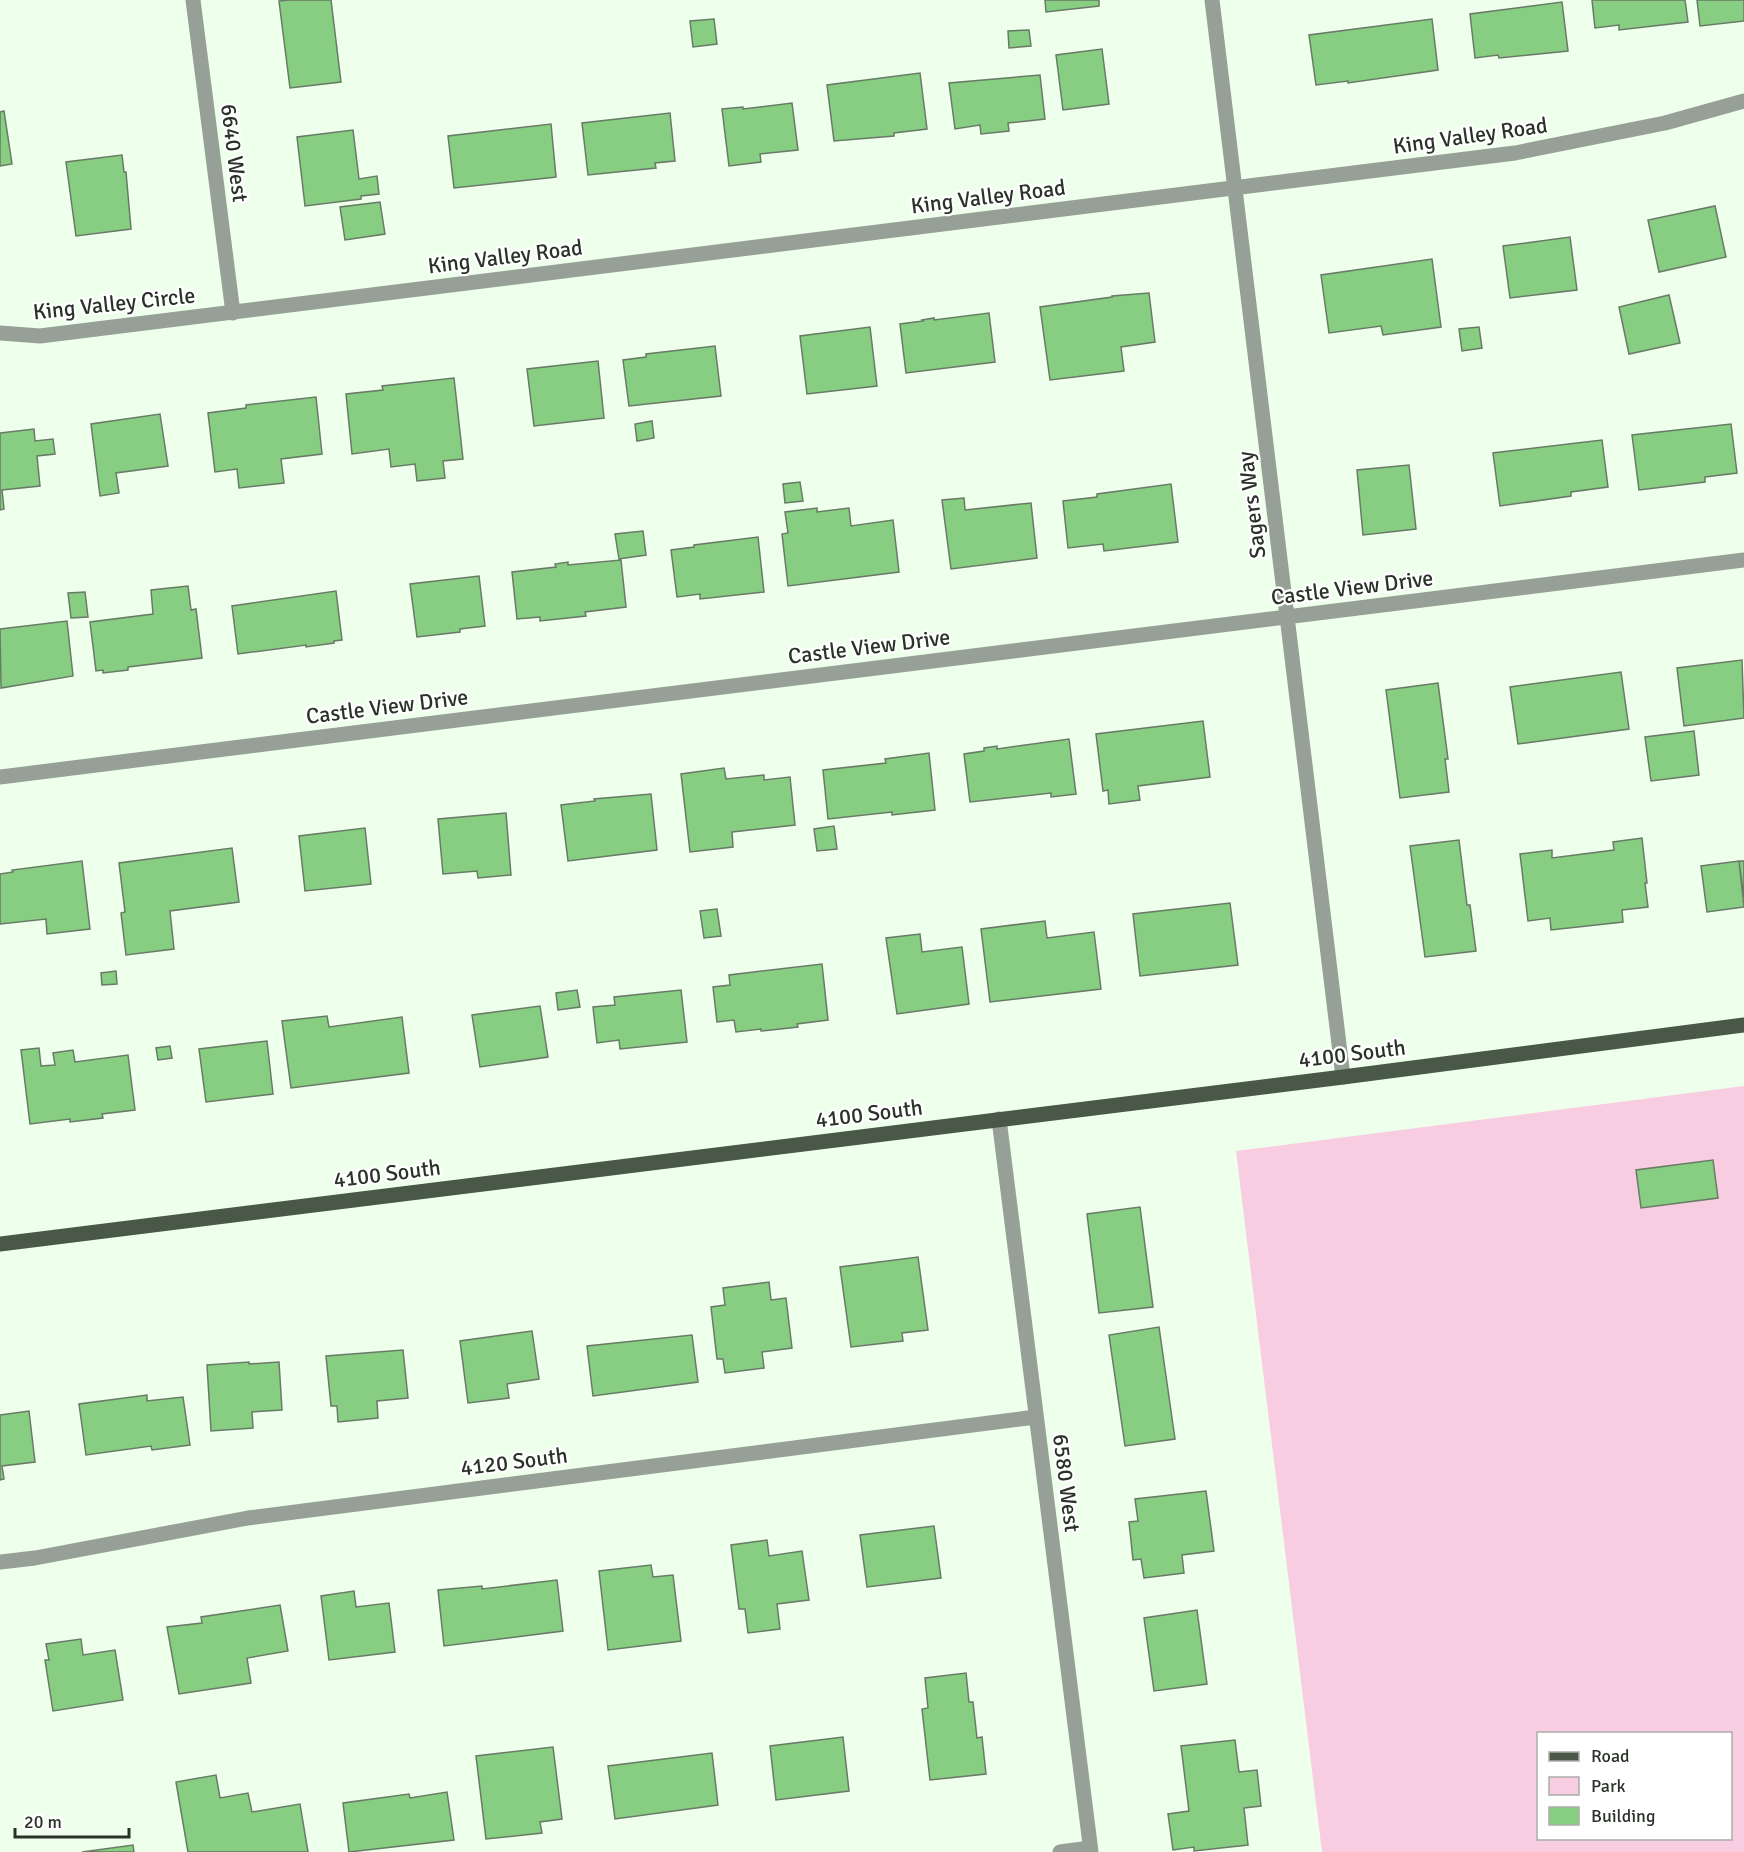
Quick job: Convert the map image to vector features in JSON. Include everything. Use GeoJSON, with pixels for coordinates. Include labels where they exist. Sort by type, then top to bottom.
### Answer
{"type":"FeatureCollection","features":[{"type":"Feature","properties":{"kind":"main road","name":"4100 South"},"geometry":{"type":"LineString","coordinates":[[0,1244],[1744,1025]]}},
{"type":"Feature","properties":{"kind":"street","name":"6640 West"},"geometry":{"type":"LineString","coordinates":[[193,0],[233,312]]}},
{"type":"Feature","properties":{"kind":"street","name":"Sagers Way"},"geometry":{"type":"LineString","coordinates":[[1212,0],[1343,1077]]}},
{"type":"Feature","properties":{"kind":"street","name":"King Valley Road"},"geometry":{"type":"LineString","coordinates":[[233,312],[1515,153],[1560,146],[1665,123],[1744,101]]}},
{"type":"Feature","properties":{"kind":"street","name":"King Valley Circle"},"geometry":{"type":"LineString","coordinates":[[0,333],[40,336],[233,312]]}},
{"type":"Feature","properties":{"kind":"street","name":"Castle View Drive"},"geometry":{"type":"LineString","coordinates":[[0,777],[1744,560]]}},
{"type":"Feature","properties":{"kind":"street","name":"6580 West"},"geometry":{"type":"LineString","coordinates":[[999,1119],[1090,1850]]}},
{"type":"Feature","properties":{"kind":"street","name":"4120 South"},"geometry":{"type":"LineString","coordinates":[[0,1562],[35,1558],[248,1518],[1036,1417]]}},
{"type":"Feature","properties":{"kind":"street"},"geometry":{"type":"LineString","coordinates":[[1060,1852],[1090,1850]]}},
{"type":"Feature","properties":{"kind":"green space"},"geometry":{"type":"Polygon","coordinates":[[[1744,1086],[1744,1852],[1322,1852],[1236,1151],[1744,1086]]]}},
{"type":"Feature","properties":{"kind":"building"},"geometry":{"type":"Polygon","coordinates":[[[331,0],[341,82],[290,88],[279,1],[331,0]]]}},
{"type":"Feature","properties":{"kind":"building"},"geometry":{"type":"Polygon","coordinates":[[[1045,0],[1099,0],[1099,6],[1046,12],[1045,0]]]}},
{"type":"Feature","properties":{"kind":"building"},"geometry":{"type":"Polygon","coordinates":[[[1592,0],[1685,0],[1688,22],[1619,30],[1619,25],[1595,28],[1592,0]]]}},
{"type":"Feature","properties":{"kind":"building"},"geometry":{"type":"Polygon","coordinates":[[[1697,0],[1744,0],[1744,21],[1700,26],[1697,0]]]}},
{"type":"Feature","properties":{"kind":"building"},"geometry":{"type":"Polygon","coordinates":[[[1562,2],[1568,51],[1499,58],[1498,55],[1475,58],[1470,14],[1562,2]]]}},
{"type":"Feature","properties":{"kind":"building"},"geometry":{"type":"Polygon","coordinates":[[[714,19],[717,44],[693,47],[690,21],[714,19]]]}},
{"type":"Feature","properties":{"kind":"building"},"geometry":{"type":"Polygon","coordinates":[[[1432,19],[1438,70],[1348,83],[1348,81],[1316,85],[1309,35],[1432,19]]]}},
{"type":"Feature","properties":{"kind":"building"},"geometry":{"type":"Polygon","coordinates":[[[1029,30],[1031,46],[1009,48],[1008,31],[1029,30]]]}},
{"type":"Feature","properties":{"kind":"building"},"geometry":{"type":"Polygon","coordinates":[[[1102,49],[1109,104],[1063,110],[1056,55],[1102,49]]]}},
{"type":"Feature","properties":{"kind":"building"},"geometry":{"type":"Polygon","coordinates":[[[920,73],[927,129],[894,133],[894,136],[834,141],[827,85],[920,73]]]}},
{"type":"Feature","properties":{"kind":"building"},"geometry":{"type":"Polygon","coordinates":[[[1040,75],[1045,119],[1008,123],[1009,131],[981,134],[980,125],[955,129],[949,83],[1040,75]]]}},
{"type":"Feature","properties":{"kind":"building"},"geometry":{"type":"Polygon","coordinates":[[[792,103],[798,150],[760,154],[761,162],[729,166],[722,109],[792,103]]]}},
{"type":"Feature","properties":{"kind":"building"},"geometry":{"type":"Polygon","coordinates":[[[4,111],[12,164],[0,166],[0,112],[4,111]]]}},
{"type":"Feature","properties":{"kind":"building"},"geometry":{"type":"Polygon","coordinates":[[[670,113],[675,161],[655,163],[656,168],[588,175],[582,123],[670,113]]]}},
{"type":"Feature","properties":{"kind":"building"},"geometry":{"type":"Polygon","coordinates":[[[551,124],[556,177],[454,188],[448,136],[551,124]]]}},
{"type":"Feature","properties":{"kind":"building"},"geometry":{"type":"Polygon","coordinates":[[[353,130],[359,179],[377,176],[379,194],[361,196],[361,199],[305,206],[297,137],[353,130]]]}},
{"type":"Feature","properties":{"kind":"building"},"geometry":{"type":"Polygon","coordinates":[[[122,155],[124,172],[126,172],[131,229],[76,236],[66,162],[122,155]]]}},
{"type":"Feature","properties":{"kind":"building"},"geometry":{"type":"Polygon","coordinates":[[[380,202],[385,234],[345,240],[340,207],[380,202]]]}},
{"type":"Feature","properties":{"kind":"building"},"geometry":{"type":"Polygon","coordinates":[[[1715,206],[1726,257],[1659,272],[1648,220],[1715,206]]]}},
{"type":"Feature","properties":{"kind":"building"},"geometry":{"type":"Polygon","coordinates":[[[1570,237],[1577,290],[1510,298],[1503,246],[1570,237]]]}},
{"type":"Feature","properties":{"kind":"building"},"geometry":{"type":"Polygon","coordinates":[[[1432,259],[1441,327],[1383,335],[1381,326],[1329,333],[1321,275],[1432,259]]]}},
{"type":"Feature","properties":{"kind":"building"},"geometry":{"type":"Polygon","coordinates":[[[1149,293],[1155,342],[1121,347],[1124,371],[1050,380],[1040,307],[1149,293]]]}},
{"type":"Feature","properties":{"kind":"building"},"geometry":{"type":"Polygon","coordinates":[[[1669,295],[1680,343],[1629,354],[1619,307],[1669,295]]]}},
{"type":"Feature","properties":{"kind":"building"},"geometry":{"type":"Polygon","coordinates":[[[989,313],[995,362],[906,373],[900,324],[989,313]]]}},
{"type":"Feature","properties":{"kind":"building"},"geometry":{"type":"Polygon","coordinates":[[[870,327],[877,386],[807,394],[800,336],[870,327]]]}},
{"type":"Feature","properties":{"kind":"building"},"geometry":{"type":"Polygon","coordinates":[[[1479,327],[1482,348],[1462,351],[1459,329],[1479,327]]]}},
{"type":"Feature","properties":{"kind":"building"},"geometry":{"type":"Polygon","coordinates":[[[715,346],[721,396],[629,406],[623,360],[646,357],[646,354],[715,346]]]}},
{"type":"Feature","properties":{"kind":"building"},"geometry":{"type":"Polygon","coordinates":[[[598,361],[604,418],[534,426],[527,369],[598,361]]]}},
{"type":"Feature","properties":{"kind":"building"},"geometry":{"type":"Polygon","coordinates":[[[454,378],[463,459],[443,461],[445,478],[417,481],[415,464],[391,467],[389,449],[352,454],[346,394],[383,390],[382,386],[454,378]]]}},
{"type":"Feature","properties":{"kind":"building"},"geometry":{"type":"Polygon","coordinates":[[[316,397],[322,454],[281,459],[284,483],[239,488],[237,469],[215,472],[208,413],[246,408],[246,405],[316,397]]]}},
{"type":"Feature","properties":{"kind":"building"},"geometry":{"type":"Polygon","coordinates":[[[160,414],[168,466],[116,473],[119,493],[100,496],[91,424],[160,414]]]}},
{"type":"Feature","properties":{"kind":"building"},"geometry":{"type":"Polygon","coordinates":[[[652,421],[654,438],[637,441],[635,424],[652,421]]]}},
{"type":"Feature","properties":{"kind":"building"},"geometry":{"type":"Polygon","coordinates":[[[1731,424],[1737,473],[1705,477],[1705,482],[1639,490],[1632,435],[1731,424]]]}},
{"type":"Feature","properties":{"kind":"building"},"geometry":{"type":"Polygon","coordinates":[[[34,429],[35,441],[53,439],[55,454],[37,456],[40,486],[2,490],[4,509],[0,510],[0,433],[34,429]]]}},
{"type":"Feature","properties":{"kind":"building"},"geometry":{"type":"Polygon","coordinates":[[[1602,440],[1608,487],[1571,492],[1571,496],[1500,506],[1493,453],[1602,440]]]}},
{"type":"Feature","properties":{"kind":"building"},"geometry":{"type":"Polygon","coordinates":[[[1409,465],[1416,529],[1363,535],[1357,470],[1409,465]]]}},
{"type":"Feature","properties":{"kind":"building"},"geometry":{"type":"Polygon","coordinates":[[[800,482],[803,501],[785,503],[783,484],[800,482]]]}},
{"type":"Feature","properties":{"kind":"building"},"geometry":{"type":"Polygon","coordinates":[[[1171,484],[1178,542],[1104,551],[1103,544],[1068,548],[1063,501],[1171,484]]]}},
{"type":"Feature","properties":{"kind":"building"},"geometry":{"type":"Polygon","coordinates":[[[964,498],[965,510],[1031,503],[1037,558],[951,569],[942,500],[964,498]]]}},
{"type":"Feature","properties":{"kind":"building"},"geometry":{"type":"Polygon","coordinates":[[[817,508],[817,512],[849,508],[851,526],[893,520],[899,572],[788,586],[782,534],[788,533],[785,512],[817,508]]]}},
{"type":"Feature","properties":{"kind":"building"},"geometry":{"type":"Polygon","coordinates":[[[643,531],[646,555],[619,559],[615,534],[643,531]]]}},
{"type":"Feature","properties":{"kind":"building"},"geometry":{"type":"Polygon","coordinates":[[[758,537],[764,592],[700,599],[700,594],[677,597],[671,550],[758,537]]]}},
{"type":"Feature","properties":{"kind":"building"},"geometry":{"type":"Polygon","coordinates":[[[621,560],[626,607],[585,612],[586,616],[540,621],[540,617],[517,619],[512,572],[556,567],[555,564],[568,562],[568,565],[621,560]]]}},
{"type":"Feature","properties":{"kind":"building"},"geometry":{"type":"Polygon","coordinates":[[[479,576],[485,626],[460,629],[460,632],[417,637],[410,584],[479,576]]]}},
{"type":"Feature","properties":{"kind":"building"},"geometry":{"type":"Polygon","coordinates":[[[188,586],[191,610],[196,609],[202,658],[128,667],[128,670],[103,673],[103,670],[96,671],[90,622],[153,614],[151,590],[188,586]]]}},
{"type":"Feature","properties":{"kind":"building"},"geometry":{"type":"Polygon","coordinates":[[[336,591],[342,640],[306,647],[306,645],[238,654],[232,606],[336,591]]]}},
{"type":"Feature","properties":{"kind":"building"},"geometry":{"type":"Polygon","coordinates":[[[85,592],[88,617],[71,618],[68,593],[85,592]]]}},
{"type":"Feature","properties":{"kind":"building"},"geometry":{"type":"Polygon","coordinates":[[[67,621],[73,676],[1,688],[0,629],[67,621]]]}},
{"type":"Feature","properties":{"kind":"building"},"geometry":{"type":"Polygon","coordinates":[[[1742,660],[1744,718],[1684,726],[1677,668],[1742,660]]]}},
{"type":"Feature","properties":{"kind":"building"},"geometry":{"type":"Polygon","coordinates":[[[1621,672],[1629,729],[1518,744],[1510,687],[1621,672]]]}},
{"type":"Feature","properties":{"kind":"building"},"geometry":{"type":"Polygon","coordinates":[[[1438,683],[1448,759],[1445,759],[1449,792],[1400,798],[1386,690],[1438,683]]]}},
{"type":"Feature","properties":{"kind":"building"},"geometry":{"type":"Polygon","coordinates":[[[1203,721],[1210,777],[1138,786],[1140,800],[1109,804],[1108,790],[1103,791],[1096,734],[1203,721]]]}},
{"type":"Feature","properties":{"kind":"building"},"geometry":{"type":"Polygon","coordinates":[[[1694,731],[1699,775],[1651,781],[1645,737],[1694,731]]]}},
{"type":"Feature","properties":{"kind":"building"},"geometry":{"type":"Polygon","coordinates":[[[1069,739],[1076,794],[1051,797],[1051,793],[970,802],[964,754],[997,746],[997,749],[1069,739]]]}},
{"type":"Feature","properties":{"kind":"building"},"geometry":{"type":"Polygon","coordinates":[[[929,753],[935,810],[828,819],[823,770],[886,763],[885,759],[929,753]]]}},
{"type":"Feature","properties":{"kind":"building"},"geometry":{"type":"Polygon","coordinates":[[[724,768],[726,779],[764,775],[764,780],[790,777],[795,825],[732,832],[733,847],[690,852],[681,774],[724,768]]]}},
{"type":"Feature","properties":{"kind":"building"},"geometry":{"type":"Polygon","coordinates":[[[651,794],[657,850],[568,861],[561,805],[595,801],[594,799],[651,794]]]}},
{"type":"Feature","properties":{"kind":"building"},"geometry":{"type":"Polygon","coordinates":[[[506,813],[511,875],[478,878],[477,871],[443,874],[438,819],[506,813]]]}},
{"type":"Feature","properties":{"kind":"building"},"geometry":{"type":"Polygon","coordinates":[[[834,826],[837,849],[817,851],[814,829],[834,826]]]}},
{"type":"Feature","properties":{"kind":"building"},"geometry":{"type":"Polygon","coordinates":[[[365,828],[371,884],[305,891],[299,836],[365,828]]]}},
{"type":"Feature","properties":{"kind":"building"},"geometry":{"type":"Polygon","coordinates":[[[1642,838],[1648,907],[1622,910],[1623,922],[1551,930],[1550,918],[1528,921],[1520,854],[1552,850],[1552,858],[1614,850],[1613,842],[1642,838]]]}},
{"type":"Feature","properties":{"kind":"building"},"geometry":{"type":"Polygon","coordinates":[[[1459,840],[1467,905],[1470,905],[1476,951],[1425,957],[1410,846],[1459,840]]]}},
{"type":"Feature","properties":{"kind":"building"},"geometry":{"type":"Polygon","coordinates":[[[232,848],[239,902],[170,911],[174,949],[126,955],[121,913],[125,912],[119,863],[232,848]]]}},
{"type":"Feature","properties":{"kind":"building"},"geometry":{"type":"Polygon","coordinates":[[[82,861],[90,929],[47,934],[46,919],[0,924],[0,874],[13,872],[12,870],[82,861]]]}},
{"type":"Feature","properties":{"kind":"building"},"geometry":{"type":"Polygon","coordinates":[[[1739,861],[1744,907],[1707,912],[1701,866],[1739,861]]]}},
{"type":"Feature","properties":{"kind":"building"},"geometry":{"type":"Polygon","coordinates":[[[1739,861],[1744,861],[1744,898],[1739,861]]]}},
{"type":"Feature","properties":{"kind":"building"},"geometry":{"type":"Polygon","coordinates":[[[1230,903],[1238,965],[1140,976],[1133,914],[1230,903]]]}},
{"type":"Feature","properties":{"kind":"building"},"geometry":{"type":"Polygon","coordinates":[[[717,909],[721,936],[704,938],[700,911],[717,909]]]}},
{"type":"Feature","properties":{"kind":"building"},"geometry":{"type":"Polygon","coordinates":[[[1045,921],[1047,938],[1094,932],[1101,989],[990,1002],[981,929],[1045,921]]]}},
{"type":"Feature","properties":{"kind":"building"},"geometry":{"type":"Polygon","coordinates":[[[920,934],[922,952],[962,947],[969,1004],[897,1014],[886,938],[920,934]]]}},
{"type":"Feature","properties":{"kind":"building"},"geometry":{"type":"Polygon","coordinates":[[[822,964],[828,1020],[797,1024],[798,1027],[736,1032],[734,1020],[717,1022],[713,987],[730,985],[729,975],[822,964]]]}},
{"type":"Feature","properties":{"kind":"building"},"geometry":{"type":"Polygon","coordinates":[[[116,971],[117,984],[102,985],[101,973],[116,971]]]}},
{"type":"Feature","properties":{"kind":"building"},"geometry":{"type":"Polygon","coordinates":[[[577,990],[580,1007],[558,1010],[556,993],[577,990]]]}},
{"type":"Feature","properties":{"kind":"building"},"geometry":{"type":"Polygon","coordinates":[[[681,990],[687,1042],[620,1049],[619,1040],[597,1043],[593,1007],[615,1005],[614,997],[681,990]]]}},
{"type":"Feature","properties":{"kind":"building"},"geometry":{"type":"Polygon","coordinates":[[[540,1006],[548,1057],[480,1067],[472,1015],[540,1006]]]}},
{"type":"Feature","properties":{"kind":"building"},"geometry":{"type":"Polygon","coordinates":[[[327,1016],[329,1027],[402,1017],[409,1073],[291,1088],[282,1021],[327,1016]]]}},
{"type":"Feature","properties":{"kind":"building"},"geometry":{"type":"Polygon","coordinates":[[[267,1041],[273,1094],[206,1102],[199,1049],[267,1041]]]}},
{"type":"Feature","properties":{"kind":"building"},"geometry":{"type":"Polygon","coordinates":[[[170,1046],[172,1058],[158,1060],[156,1048],[170,1046]]]}},
{"type":"Feature","properties":{"kind":"building"},"geometry":{"type":"Polygon","coordinates":[[[39,1048],[41,1066],[55,1065],[53,1053],[73,1050],[75,1062],[128,1055],[135,1110],[102,1114],[103,1118],[30,1124],[21,1050],[39,1048]]]}},
{"type":"Feature","properties":{"kind":"building"},"geometry":{"type":"Polygon","coordinates":[[[1713,1160],[1718,1198],[1641,1208],[1636,1170],[1713,1160]]]}},
{"type":"Feature","properties":{"kind":"building"},"geometry":{"type":"Polygon","coordinates":[[[1140,1207],[1153,1307],[1099,1313],[1087,1214],[1140,1207]]]}},
{"type":"Feature","properties":{"kind":"building"},"geometry":{"type":"Polygon","coordinates":[[[918,1257],[928,1330],[902,1333],[903,1341],[851,1347],[840,1267],[918,1257]]]}},
{"type":"Feature","properties":{"kind":"building"},"geometry":{"type":"Polygon","coordinates":[[[769,1282],[771,1300],[786,1298],[792,1348],[762,1352],[764,1368],[725,1373],[723,1359],[717,1359],[711,1307],[725,1305],[723,1288],[769,1282]]]}},
{"type":"Feature","properties":{"kind":"building"},"geometry":{"type":"Polygon","coordinates":[[[1159,1327],[1175,1439],[1125,1446],[1109,1335],[1159,1327]]]}},
{"type":"Feature","properties":{"kind":"building"},"geometry":{"type":"Polygon","coordinates":[[[532,1331],[539,1379],[507,1384],[509,1398],[468,1403],[460,1341],[532,1331]]]}},
{"type":"Feature","properties":{"kind":"building"},"geometry":{"type":"Polygon","coordinates":[[[692,1335],[698,1382],[593,1396],[587,1346],[692,1335]]]}},
{"type":"Feature","properties":{"kind":"building"},"geometry":{"type":"Polygon","coordinates":[[[403,1350],[408,1398],[377,1401],[378,1418],[338,1422],[337,1406],[331,1406],[326,1356],[403,1350]]]}},
{"type":"Feature","properties":{"kind":"building"},"geometry":{"type":"Polygon","coordinates":[[[249,1362],[249,1364],[279,1362],[282,1410],[252,1412],[253,1428],[211,1431],[207,1365],[249,1362]]]}},
{"type":"Feature","properties":{"kind":"building"},"geometry":{"type":"Polygon","coordinates":[[[147,1395],[147,1401],[183,1397],[190,1445],[152,1450],[151,1446],[86,1455],[79,1404],[147,1395]]]}},
{"type":"Feature","properties":{"kind":"building"},"geometry":{"type":"Polygon","coordinates":[[[29,1411],[35,1462],[2,1466],[4,1479],[0,1480],[0,1415],[29,1411]]]}},
{"type":"Feature","properties":{"kind":"building"},"geometry":{"type":"Polygon","coordinates":[[[1206,1491],[1214,1551],[1182,1555],[1184,1573],[1144,1578],[1141,1559],[1133,1560],[1129,1522],[1138,1521],[1135,1499],[1206,1491]]]}},
{"type":"Feature","properties":{"kind":"building"},"geometry":{"type":"Polygon","coordinates":[[[934,1526],[941,1578],[867,1587],[860,1535],[934,1526]]]}},
{"type":"Feature","properties":{"kind":"building"},"geometry":{"type":"Polygon","coordinates":[[[767,1540],[769,1556],[802,1551],[809,1600],[777,1604],[780,1629],[748,1633],[745,1609],[739,1609],[731,1545],[767,1540]]]}},
{"type":"Feature","properties":{"kind":"building"},"geometry":{"type":"Polygon","coordinates":[[[651,1565],[653,1577],[673,1575],[681,1641],[608,1650],[599,1571],[651,1565]]]}},
{"type":"Feature","properties":{"kind":"building"},"geometry":{"type":"Polygon","coordinates":[[[557,1580],[563,1631],[444,1646],[438,1590],[482,1586],[482,1589],[557,1580]]]}},
{"type":"Feature","properties":{"kind":"building"},"geometry":{"type":"Polygon","coordinates":[[[354,1591],[356,1607],[389,1603],[395,1652],[329,1660],[321,1596],[354,1591]]]}},
{"type":"Feature","properties":{"kind":"building"},"geometry":{"type":"Polygon","coordinates":[[[280,1605],[288,1651],[247,1658],[251,1683],[179,1694],[167,1627],[202,1623],[201,1617],[280,1605]]]}},
{"type":"Feature","properties":{"kind":"building"},"geometry":{"type":"Polygon","coordinates":[[[1197,1610],[1207,1684],[1154,1691],[1144,1618],[1197,1610]]]}},
{"type":"Feature","properties":{"kind":"building"},"geometry":{"type":"Polygon","coordinates":[[[81,1639],[83,1655],[115,1650],[123,1700],[53,1711],[45,1660],[49,1660],[46,1644],[81,1639]]]}},
{"type":"Feature","properties":{"kind":"building"},"geometry":{"type":"Polygon","coordinates":[[[966,1673],[969,1702],[973,1702],[977,1738],[982,1737],[986,1774],[930,1780],[922,1709],[928,1708],[925,1678],[966,1673]]]}},
{"type":"Feature","properties":{"kind":"building"},"geometry":{"type":"Polygon","coordinates":[[[843,1737],[849,1791],[776,1800],[770,1746],[843,1737]]]}},
{"type":"Feature","properties":{"kind":"building"},"geometry":{"type":"Polygon","coordinates":[[[1235,1740],[1239,1772],[1257,1770],[1261,1806],[1244,1808],[1248,1845],[1194,1851],[1194,1847],[1173,1850],[1168,1814],[1189,1811],[1181,1746],[1235,1740]]]}},
{"type":"Feature","properties":{"kind":"building"},"geometry":{"type":"Polygon","coordinates":[[[553,1747],[562,1819],[540,1822],[542,1833],[486,1839],[476,1756],[553,1747]]]}},
{"type":"Feature","properties":{"kind":"building"},"geometry":{"type":"Polygon","coordinates":[[[712,1753],[718,1805],[615,1819],[608,1766],[712,1753]]]}},
{"type":"Feature","properties":{"kind":"building"},"geometry":{"type":"Polygon","coordinates":[[[216,1775],[220,1798],[248,1793],[252,1812],[300,1804],[308,1852],[188,1852],[176,1782],[216,1775]]]}},
{"type":"Feature","properties":{"kind":"building"},"geometry":{"type":"Polygon","coordinates":[[[447,1792],[454,1840],[349,1852],[343,1803],[409,1794],[410,1798],[447,1792]]]}},
{"type":"Feature","properties":{"kind":"building"},"geometry":{"type":"Polygon","coordinates":[[[133,1845],[134,1852],[82,1852],[133,1845]]]}}]}
